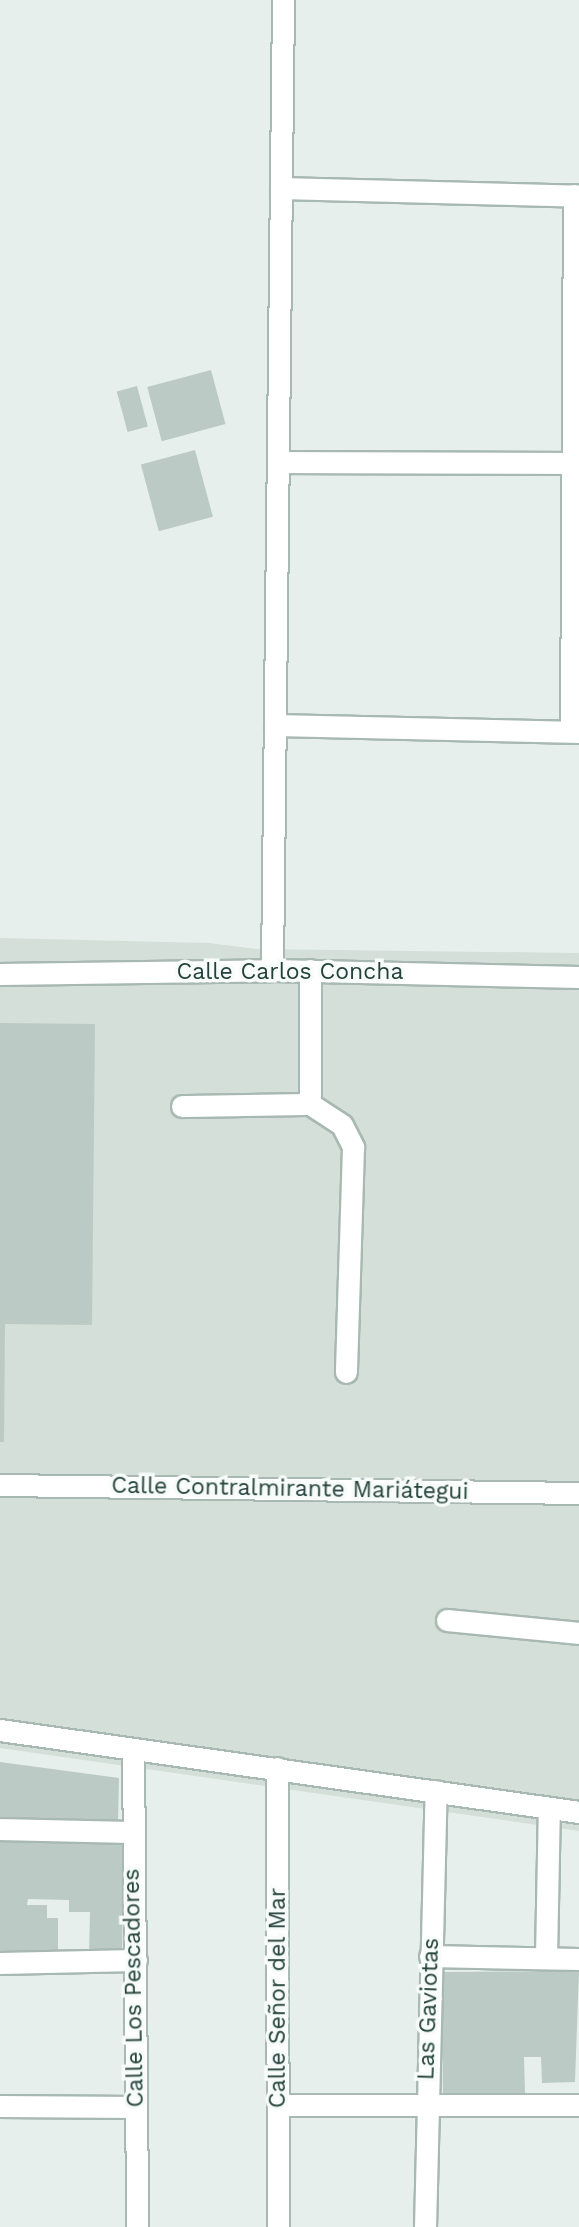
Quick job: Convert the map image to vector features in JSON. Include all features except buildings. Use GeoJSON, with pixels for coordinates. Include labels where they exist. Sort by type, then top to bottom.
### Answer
{"type":"FeatureCollection","features":[{"type":"Feature","properties":{"kind":"street"},"geometry":{"type":"LineString","coordinates":[[272,970],[283,0]]}},
{"type":"Feature","properties":{"kind":"street"},"geometry":{"type":"LineString","coordinates":[[275,725],[575,731],[573,463],[576,196],[281,188]]}},
{"type":"Feature","properties":{"kind":"street"},"geometry":{"type":"LineString","coordinates":[[278,462],[573,463]]}},
{"type":"Feature","properties":{"kind":"street"},"geometry":{"type":"LineString","coordinates":[[310,970],[310,1104]]}},
{"type":"Feature","properties":{"kind":"street","name":"Calle Carlos Concha"},"geometry":{"type":"LineString","coordinates":[[0,974],[310,970],[579,977]]}},
{"type":"Feature","properties":{"kind":"street"},"geometry":{"type":"LineString","coordinates":[[182,1106],[310,1104],[342,1125],[353,1147],[346,1372]]}},
{"type":"Feature","properties":{"kind":"street","name":"Calle Contralmirante Mariátegui"},"geometry":{"type":"LineString","coordinates":[[0,1485],[579,1493]]}},
{"type":"Feature","properties":{"kind":"street"},"geometry":{"type":"LineString","coordinates":[[447,1620],[579,1633]]}},
{"type":"Feature","properties":{"kind":"street"},"geometry":{"type":"LineString","coordinates":[[0,1730],[579,1812]]}},
{"type":"Feature","properties":{"kind":"street","name":"Calle Los Pescadores"},"geometry":{"type":"LineString","coordinates":[[133,1749],[137,2227]]}},
{"type":"Feature","properties":{"kind":"street","name":"Calle Señor del Mar"},"geometry":{"type":"LineString","coordinates":[[278,1769],[278,2227]]}},
{"type":"Feature","properties":{"kind":"street","name":"Las Gaviotas"},"geometry":{"type":"LineString","coordinates":[[425,2227],[436,1791]]}},
{"type":"Feature","properties":{"kind":"street"},"geometry":{"type":"LineString","coordinates":[[545,1958],[549,1808]]}},
{"type":"Feature","properties":{"kind":"street"},"geometry":{"type":"LineString","coordinates":[[0,1829],[132,1832]]}},
{"type":"Feature","properties":{"kind":"street"},"geometry":{"type":"LineString","coordinates":[[430,1955],[579,1959]]}},
{"type":"Feature","properties":{"kind":"street"},"geometry":{"type":"LineString","coordinates":[[0,1963],[136,1960]]}},
{"type":"Feature","properties":{"kind":"street"},"geometry":{"type":"LineString","coordinates":[[278,2105],[579,2105]]}},
{"type":"Feature","properties":{"kind":"street"},"geometry":{"type":"LineString","coordinates":[[0,2106],[136,2107]]}},
{"type":"Feature","properties":{"kind":"shaded area"},"geometry":{"type":"Polygon","coordinates":[[[0,938],[209,943],[256,949],[579,953],[579,1831],[0,1748],[0,938]]]}}]}
